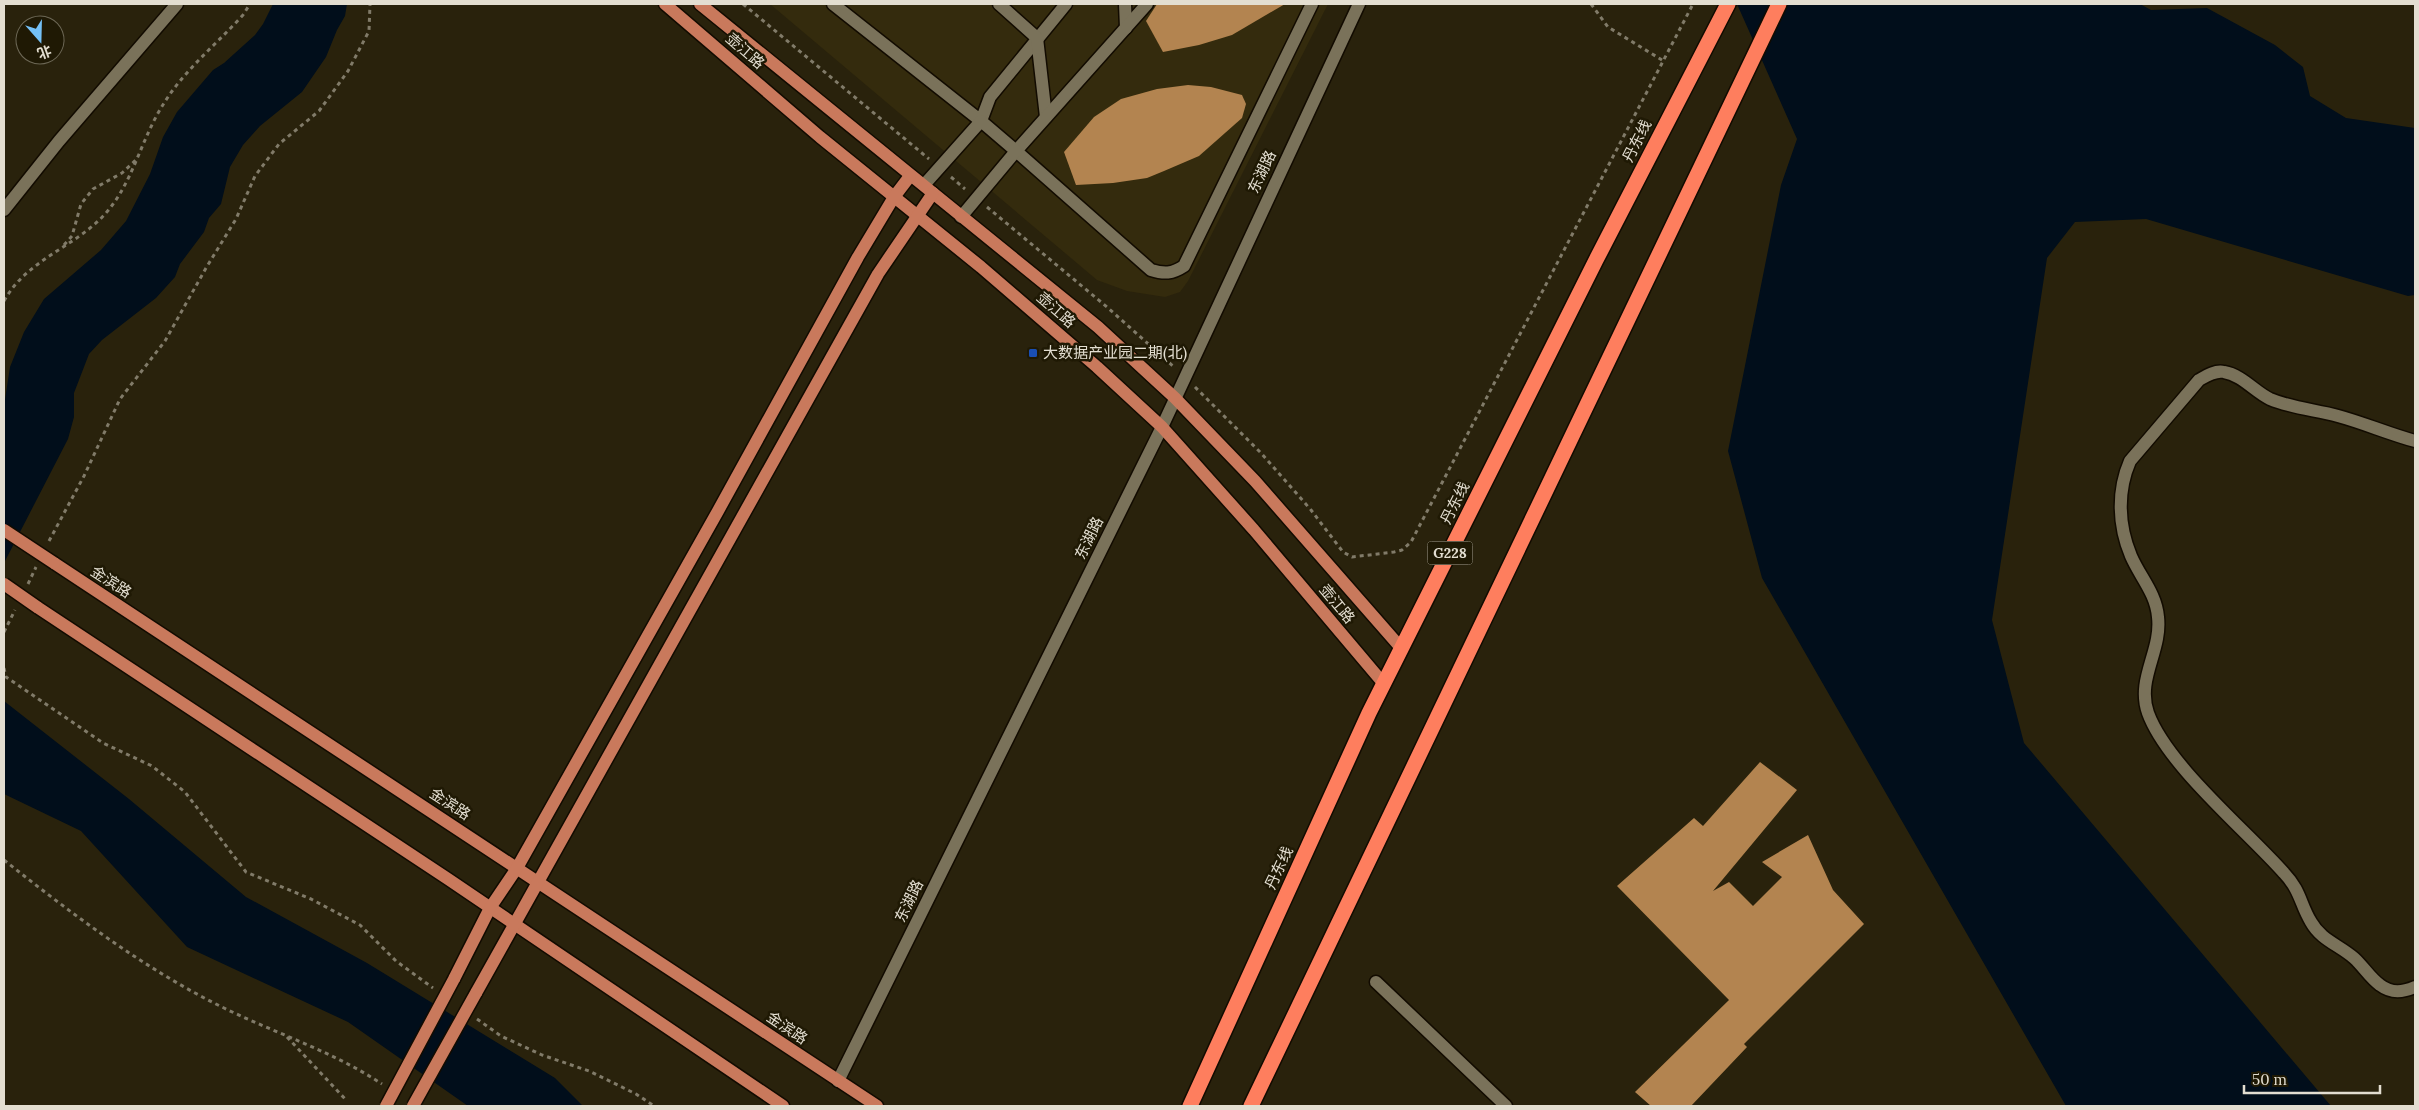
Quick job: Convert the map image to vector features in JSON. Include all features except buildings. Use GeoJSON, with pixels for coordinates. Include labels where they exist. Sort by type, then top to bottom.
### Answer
{"type":"FeatureCollection","features":[{"type":"Feature","properties":{"kind":"highway"},"geometry":{"type":"LineString","coordinates":[[1251,1106],[1779,4]]}},
{"type":"Feature","properties":{"kind":"highway","name":"丹东线"},"geometry":{"type":"LineString","coordinates":[[1190,1106],[1384,684],[1727,5]]}},
{"type":"Feature","properties":{"kind":"main road","name":"壶江路"},"geometry":{"type":"LineString","coordinates":[[664,4],[1032,311],[1162,427],[1254,530],[1384,684]]}},
{"type":"Feature","properties":{"kind":"main road","name":"壶江路"},"geometry":{"type":"LineString","coordinates":[[700,4],[1098,327],[1175,398],[1255,481],[1402,649]]}},
{"type":"Feature","properties":{"kind":"main road"},"geometry":{"type":"LineString","coordinates":[[386,1106],[490,908],[517,868],[718,511],[858,257],[894,197],[910,176]]}},
{"type":"Feature","properties":{"kind":"main road"},"geometry":{"type":"LineString","coordinates":[[413,1106],[878,274],[918,216],[928,189]]}},
{"type":"Feature","properties":{"kind":"main road","name":"金滨路"},"geometry":{"type":"LineString","coordinates":[[4,530],[877,1106]]}},
{"type":"Feature","properties":{"kind":"main road"},"geometry":{"type":"LineString","coordinates":[[4,584],[783,1106]]}},
{"type":"Feature","properties":{"kind":"street"},"geometry":{"type":"LineString","coordinates":[[4,210],[59,141],[177,4]]}},
{"type":"Feature","properties":{"kind":"street"},"geometry":{"type":"LineString","coordinates":[[834,4],[981,121],[1151,270],[1163,273],[1174,272],[1184,266],[1312,4]]}},
{"type":"Feature","properties":{"kind":"street"},"geometry":{"type":"LineString","coordinates":[[998,4],[1037,38],[1046,117]]}},
{"type":"Feature","properties":{"kind":"street"},"geometry":{"type":"LineString","coordinates":[[928,189],[939,167],[981,121],[990,97],[1066,4]]}},
{"type":"Feature","properties":{"kind":"street"},"geometry":{"type":"LineString","coordinates":[[1125,4],[1126,28]]}},
{"type":"Feature","properties":{"kind":"street"},"geometry":{"type":"LineString","coordinates":[[961,217],[1016,151],[1147,4]]}},
{"type":"Feature","properties":{"kind":"street","name":"东湖路"},"geometry":{"type":"LineString","coordinates":[[838,1081],[1162,427],[1358,4]]}},
{"type":"Feature","properties":{"kind":"street"},"geometry":{"type":"LineString","coordinates":[[2415,441],[2385,433],[2339,416],[2281,403],[2268,398],[2238,377],[2224,372],[2211,373],[2199,380],[2130,460],[2124,476],[2120,515],[2131,556],[2150,590],[2158,619],[2156,641],[2144,688],[2148,712],[2157,733],[2202,787],[2285,874],[2300,894],[2310,921],[2318,934],[2352,957],[2379,984],[2388,990],[2398,992],[2415,987]]}},
{"type":"Feature","properties":{"kind":"street"},"geometry":{"type":"LineString","coordinates":[[1376,982],[1506,1106]]}},
{"type":"Feature","properties":{"kind":"path"},"geometry":{"type":"LineString","coordinates":[[4,301],[24,276],[47,256],[92,228],[108,212],[123,190],[156,116],[179,80],[243,16],[250,4]]}},
{"type":"Feature","properties":{"kind":"path"},"geometry":{"type":"LineString","coordinates":[[46,547],[84,476],[120,399],[165,341],[236,219],[256,176],[280,144],[319,111],[348,71],[369,31],[370,4]]}},
{"type":"Feature","properties":{"kind":"path"},"geometry":{"type":"LineString","coordinates":[[742,4],[1107,307],[1185,377],[1260,453],[1311,510],[1343,552],[1352,557],[1402,550],[1411,542],[1693,4]]}},
{"type":"Feature","properties":{"kind":"path"},"geometry":{"type":"LineString","coordinates":[[1591,4],[1608,27],[1662,60]]}},
{"type":"Feature","properties":{"kind":"path"},"geometry":{"type":"LineString","coordinates":[[62,248],[72,236],[81,204],[93,188],[122,173],[139,157]]}},
{"type":"Feature","properties":{"kind":"path"},"geometry":{"type":"LineString","coordinates":[[25,590],[37,564]]}},
{"type":"Feature","properties":{"kind":"path"},"geometry":{"type":"LineString","coordinates":[[4,632],[16,606]]}},
{"type":"Feature","properties":{"kind":"path"},"geometry":{"type":"LineString","coordinates":[[4,668],[6,677],[103,743],[152,766],[185,792],[246,872],[310,899],[360,925],[396,961],[436,990]]}},
{"type":"Feature","properties":{"kind":"path"},"geometry":{"type":"LineString","coordinates":[[4,860],[123,947],[179,983],[224,1008],[353,1065],[384,1086]]}},
{"type":"Feature","properties":{"kind":"path"},"geometry":{"type":"LineString","coordinates":[[476,1018],[501,1036],[542,1055],[589,1071],[636,1094],[654,1106]]}},
{"type":"Feature","properties":{"kind":"path"},"geometry":{"type":"LineString","coordinates":[[285,1035],[347,1101]]}},
{"type":"Feature","properties":{"kind":"shaded area"},"geometry":{"type":"Polygon","coordinates":[[[770,4],[1328,4],[1188,281],[1180,292],[1165,297],[1127,291],[1097,280],[770,4]]]}},
{"type":"Feature","properties":{"kind":"water"},"geometry":{"type":"Polygon","coordinates":[[[273,4],[347,4],[345,16],[326,57],[302,92],[260,126],[243,145],[230,167],[221,204],[209,218],[204,232],[180,264],[175,277],[156,298],[102,340],[89,354],[74,393],[74,417],[68,439],[4,563],[4,406],[10,367],[24,332],[44,299],[101,250],[126,221],[150,174],[163,137],[177,112],[213,70],[224,63],[255,35],[273,4]]]}},
{"type":"Feature","properties":{"kind":"water"},"geometry":{"type":"Polygon","coordinates":[[[1737,4],[2140,4],[2151,10],[2207,8],[2275,45],[2303,67],[2310,96],[2346,118],[2415,128],[2415,295],[2408,296],[2146,219],[2075,222],[2047,258],[1992,620],[2024,743],[2331,1106],[2066,1106],[1762,578],[1728,451],[1781,185],[1797,139],[1737,4]]]}},
{"type":"Feature","properties":{"kind":"water"},"geometry":{"type":"Polygon","coordinates":[[[4,701],[129,799],[246,897],[367,963],[555,1078],[583,1106],[468,1106],[348,1022],[187,947],[81,831],[4,794],[4,701]]]}},
{"type":"Feature","properties":{"kind":"place","name":"大数据产业园二期(北)"},"geometry":{"type":"Point","coordinates":[1033,353]}}]}
